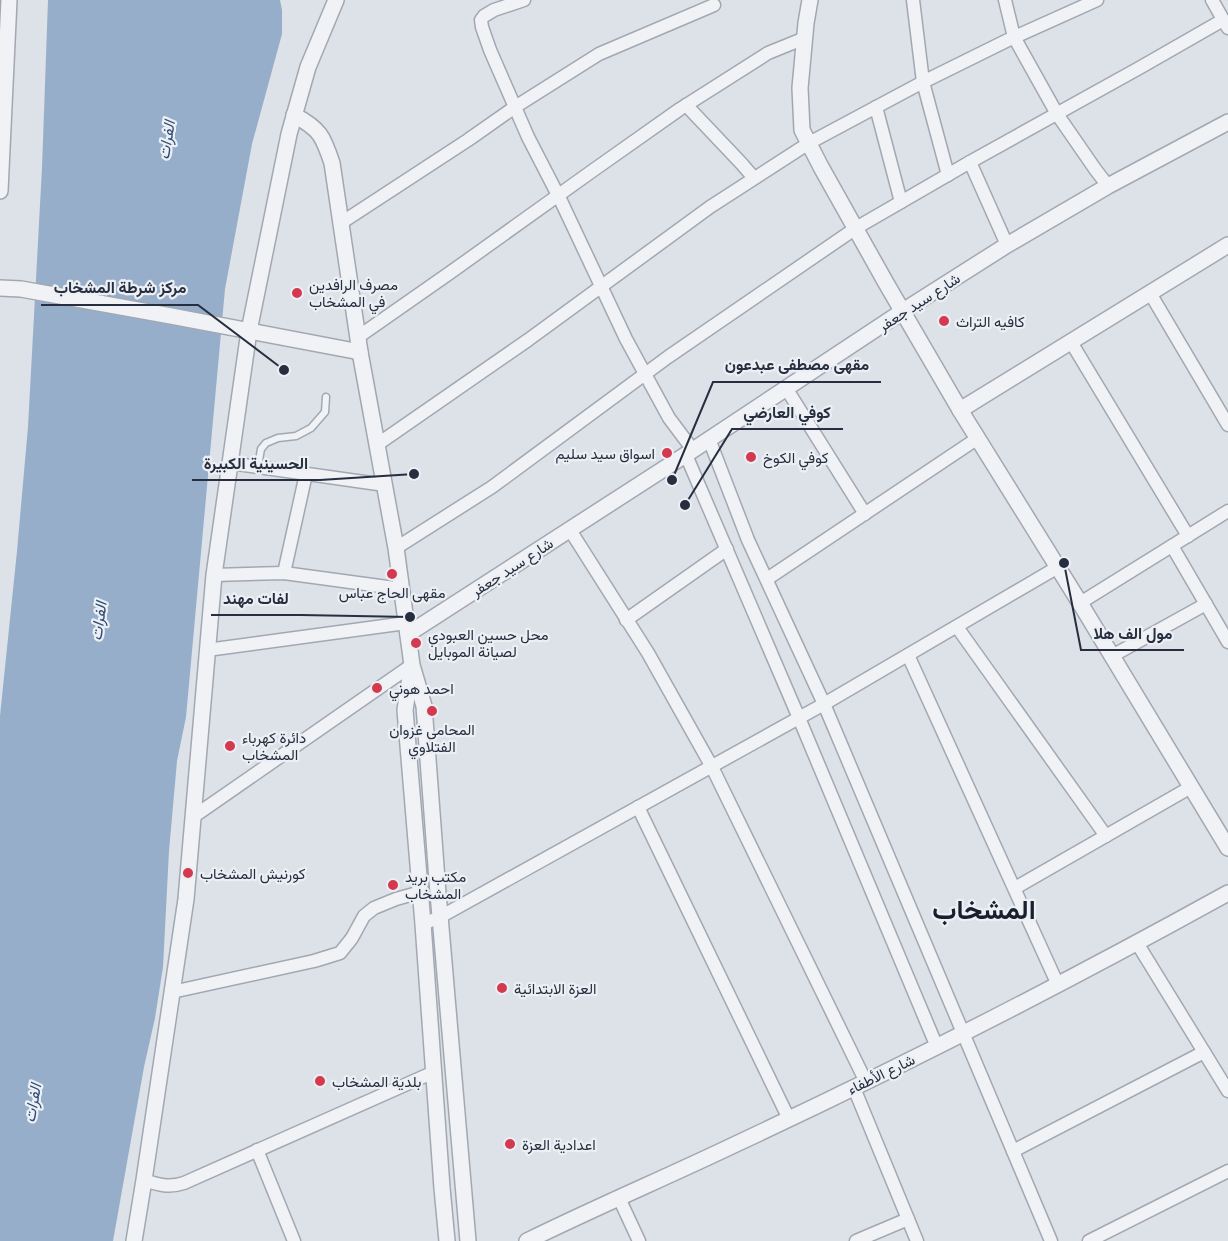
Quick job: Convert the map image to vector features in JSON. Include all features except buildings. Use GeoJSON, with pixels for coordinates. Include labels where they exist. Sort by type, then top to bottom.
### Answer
{"type":"FeatureCollection","features":[{"type":"Feature","properties":{"kind":"street"},"geometry":{"type":"LineString","coordinates":[[0,190],[3,67],[9,0]]}},
{"type":"Feature","properties":{"kind":"street"},"geometry":{"type":"LineString","coordinates":[[134,1241],[186,899],[214,575],[249,331],[289,134],[308,67],[336,0]]}},
{"type":"Feature","properties":{"kind":"street"},"geometry":{"type":"LineString","coordinates":[[524,0],[494,10],[481,20],[490,50],[528,137],[627,339],[690,452],[727,549],[937,1047]]}},
{"type":"Feature","properties":{"kind":"street"},"geometry":{"type":"LineString","coordinates":[[810,0],[800,88],[802,130],[960,410],[1228,848]]}},
{"type":"Feature","properties":{"kind":"street"},"geometry":{"type":"LineString","coordinates":[[913,0],[923,82],[948,175]]}},
{"type":"Feature","properties":{"kind":"street"},"geometry":{"type":"LineString","coordinates":[[1005,0],[1014,37],[1057,114],[1108,186]]}},
{"type":"Feature","properties":{"kind":"street"},"geometry":{"type":"LineString","coordinates":[[378,444],[528,340],[710,207],[809,143],[923,82],[1014,37],[1097,0]]}},
{"type":"Feature","properties":{"kind":"street"},"geometry":{"type":"LineString","coordinates":[[396,548],[492,487],[646,374],[856,228],[1057,114],[1226,24],[1212,0]]}},
{"type":"Feature","properties":{"kind":"street"},"geometry":{"type":"LineString","coordinates":[[341,223],[599,54],[714,5]]}},
{"type":"Feature","properties":{"kind":"street"},"geometry":{"type":"LineString","coordinates":[[0,288],[21,289],[249,331],[359,345],[558,196],[686,105],[768,53],[805,38]]}},
{"type":"Feature","properties":{"kind":"street"},"geometry":{"type":"LineString","coordinates":[[686,105],[754,178]]}},
{"type":"Feature","properties":{"kind":"street"},"geometry":{"type":"LineString","coordinates":[[876,107],[901,202]]}},
{"type":"Feature","properties":{"kind":"street"},"geometry":{"type":"LineString","coordinates":[[294,115],[317,129],[325,142],[332,163],[359,345],[396,548],[412,665],[424,705],[468,1241]]}},
{"type":"Feature","properties":{"kind":"street","name":"شارع سيد جعفر"},"geometry":{"type":"LineString","coordinates":[[407,628],[570,530],[1007,245],[1108,186],[1228,122]]}},
{"type":"Feature","properties":{"kind":"street"},"geometry":{"type":"LineString","coordinates":[[970,162],[1007,245]]}},
{"type":"Feature","properties":{"kind":"street"},"geometry":{"type":"LineString","coordinates":[[960,410],[1228,245]]}},
{"type":"Feature","properties":{"kind":"street"},"geometry":{"type":"LineString","coordinates":[[1150,293],[1228,425]]}},
{"type":"Feature","properties":{"kind":"street"},"geometry":{"type":"LineString","coordinates":[[1071,342],[1188,536]]}},
{"type":"Feature","properties":{"kind":"street"},"geometry":{"type":"LineString","coordinates":[[786,388],[865,514]]}},
{"type":"Feature","properties":{"kind":"street"},"geometry":{"type":"LineString","coordinates":[[766,579],[978,438]]}},
{"type":"Feature","properties":{"kind":"street"},"geometry":{"type":"LineString","coordinates":[[709,439],[748,540],[824,704],[1051,1241]]}},
{"type":"Feature","properties":{"kind":"street"},"geometry":{"type":"LineString","coordinates":[[230,463],[385,485]]}},
{"type":"Feature","properties":{"kind":"street"},"geometry":{"type":"LineString","coordinates":[[284,573],[306,474]]}},
{"type":"Feature","properties":{"kind":"street"},"geometry":{"type":"LineString","coordinates":[[1080,603],[1228,511]]}},
{"type":"Feature","properties":{"kind":"street"},"geometry":{"type":"LineString","coordinates":[[570,530],[648,653],[712,766],[860,1085],[917,1241]]}},
{"type":"Feature","properties":{"kind":"street"},"geometry":{"type":"LineString","coordinates":[[1172,546],[1228,642]]}},
{"type":"Feature","properties":{"kind":"street"},"geometry":{"type":"LineString","coordinates":[[626,620],[727,549]]}},
{"type":"Feature","properties":{"kind":"street"},"geometry":{"type":"LineString","coordinates":[[423,924],[824,704],[1058,567]]}},
{"type":"Feature","properties":{"kind":"street"},"geometry":{"type":"LineString","coordinates":[[214,575],[284,573],[402,589]]}},
{"type":"Feature","properties":{"kind":"street"},"geometry":{"type":"LineString","coordinates":[[1112,656],[1206,604]]}},
{"type":"Feature","properties":{"kind":"street"},"geometry":{"type":"LineString","coordinates":[[957,627],[1106,836]]}},
{"type":"Feature","properties":{"kind":"street"},"geometry":{"type":"LineString","coordinates":[[207,650],[407,628]]}},
{"type":"Feature","properties":{"kind":"street"},"geometry":{"type":"LineString","coordinates":[[908,655],[1058,984]]}},
{"type":"Feature","properties":{"kind":"street"},"geometry":{"type":"LineString","coordinates":[[193,817],[412,665]]}},
{"type":"Feature","properties":{"kind":"street"},"geometry":{"type":"LineString","coordinates":[[412,665],[405,710],[447,1241]]}},
{"type":"Feature","properties":{"kind":"street"},"geometry":{"type":"LineString","coordinates":[[1015,888],[1191,786]]}},
{"type":"Feature","properties":{"kind":"street"},"geometry":{"type":"LineString","coordinates":[[638,807],[789,1119]]}},
{"type":"Feature","properties":{"kind":"street"},"geometry":{"type":"LineString","coordinates":[[172,992],[314,961],[340,953],[352,938],[364,916],[374,908],[396,898],[421,892]]}},
{"type":"Feature","properties":{"kind":"street","name":"شارع الأطفاء"},"geometry":{"type":"LineString","coordinates":[[526,1241],[550,1236],[619,1198],[937,1047],[1228,893]]}},
{"type":"Feature","properties":{"kind":"street"},"geometry":{"type":"LineString","coordinates":[[1137,943],[1228,1091]]}},
{"type":"Feature","properties":{"kind":"street"},"geometry":{"type":"LineString","coordinates":[[1013,1151],[1204,1052]]}},
{"type":"Feature","properties":{"kind":"street"},"geometry":{"type":"LineString","coordinates":[[144,1180],[167,1187],[176,1186],[434,1072]]}},
{"type":"Feature","properties":{"kind":"street"},"geometry":{"type":"LineString","coordinates":[[257,1150],[294,1241]]}},
{"type":"Feature","properties":{"kind":"street"},"geometry":{"type":"LineString","coordinates":[[1089,1241],[1228,1171]]}},
{"type":"Feature","properties":{"kind":"street"},"geometry":{"type":"LineString","coordinates":[[619,1198],[639,1241]]}},
{"type":"Feature","properties":{"kind":"street"},"geometry":{"type":"LineString","coordinates":[[856,1241],[908,1219]]}},
{"type":"Feature","properties":{"kind":"lane"},"geometry":{"type":"LineString","coordinates":[[258,466],[261,449],[266,443],[278,438],[296,436],[311,428],[325,412],[326,397]]}},
{"type":"Feature","properties":{"kind":"water","name":"الفرات"},"geometry":{"type":"Polygon","coordinates":[[[48,0],[280,0],[282,10],[282,34],[252,144],[225,289],[186,717],[177,761],[169,851],[163,967],[113,1241],[0,1241],[0,716],[28,427],[42,168],[48,0]]]}},
{"type":"Feature","properties":{"kind":"place","name":"مصرف الرافدين في المشخاب"},"geometry":{"type":"Point","coordinates":[297,293]}},
{"type":"Feature","properties":{"kind":"place","name":"كافيه التراث"},"geometry":{"type":"Point","coordinates":[944,321]}},
{"type":"Feature","properties":{"kind":"place","name":"مركز شرطة المشخاب"},"geometry":{"type":"Point","coordinates":[284,370]}},
{"type":"Feature","properties":{"kind":"place","name":"اسواق سيد سليم"},"geometry":{"type":"Point","coordinates":[667,453]}},
{"type":"Feature","properties":{"kind":"place","name":"كوفي الكوخ"},"geometry":{"type":"Point","coordinates":[751,457]}},
{"type":"Feature","properties":{"kind":"place","name":"الحسينية الكبيرة"},"geometry":{"type":"Point","coordinates":[414,474]}},
{"type":"Feature","properties":{"kind":"place","name":"مقهى مصطفى عبدعون"},"geometry":{"type":"Point","coordinates":[672,480]}},
{"type":"Feature","properties":{"kind":"place","name":"كوفي العارضي"},"geometry":{"type":"Point","coordinates":[685,505]}},
{"type":"Feature","properties":{"kind":"place","name":"مول الف هلا"},"geometry":{"type":"Point","coordinates":[1064,563]}},
{"type":"Feature","properties":{"kind":"place","name":"مقهى الحاج عباس"},"geometry":{"type":"Point","coordinates":[392,574]}},
{"type":"Feature","properties":{"kind":"place","name":"لفات مهند"},"geometry":{"type":"Point","coordinates":[410,617]}},
{"type":"Feature","properties":{"kind":"place","name":"محل حسين العبودي لصيانة الموبايل"},"geometry":{"type":"Point","coordinates":[416,643]}},
{"type":"Feature","properties":{"kind":"place","name":"احمد هوني"},"geometry":{"type":"Point","coordinates":[377,688]}},
{"type":"Feature","properties":{"kind":"place","name":"المحامي غزوان الفتلاوي"},"geometry":{"type":"Point","coordinates":[432,711]}},
{"type":"Feature","properties":{"kind":"place","name":"دائرة كهرباء المشخاب"},"geometry":{"type":"Point","coordinates":[230,746]}},
{"type":"Feature","properties":{"kind":"place","name":"كورنيش المشخاب"},"geometry":{"type":"Point","coordinates":[188,873]}},
{"type":"Feature","properties":{"kind":"place","name":"مكتب بريد المشخاب"},"geometry":{"type":"Point","coordinates":[393,885]}},
{"type":"Feature","properties":{"kind":"place","name":"العزة الابتدائية"},"geometry":{"type":"Point","coordinates":[502,988]}},
{"type":"Feature","properties":{"kind":"place","name":"بلدية المشخاب"},"geometry":{"type":"Point","coordinates":[320,1081]}},
{"type":"Feature","properties":{"kind":"place","name":"اعدادية العزة"},"geometry":{"type":"Point","coordinates":[510,1144]}},
{"type":"Feature","properties":{"kind":"district","name":"المشخاب"},"geometry":{"type":"Point","coordinates":[984,909]}}]}
